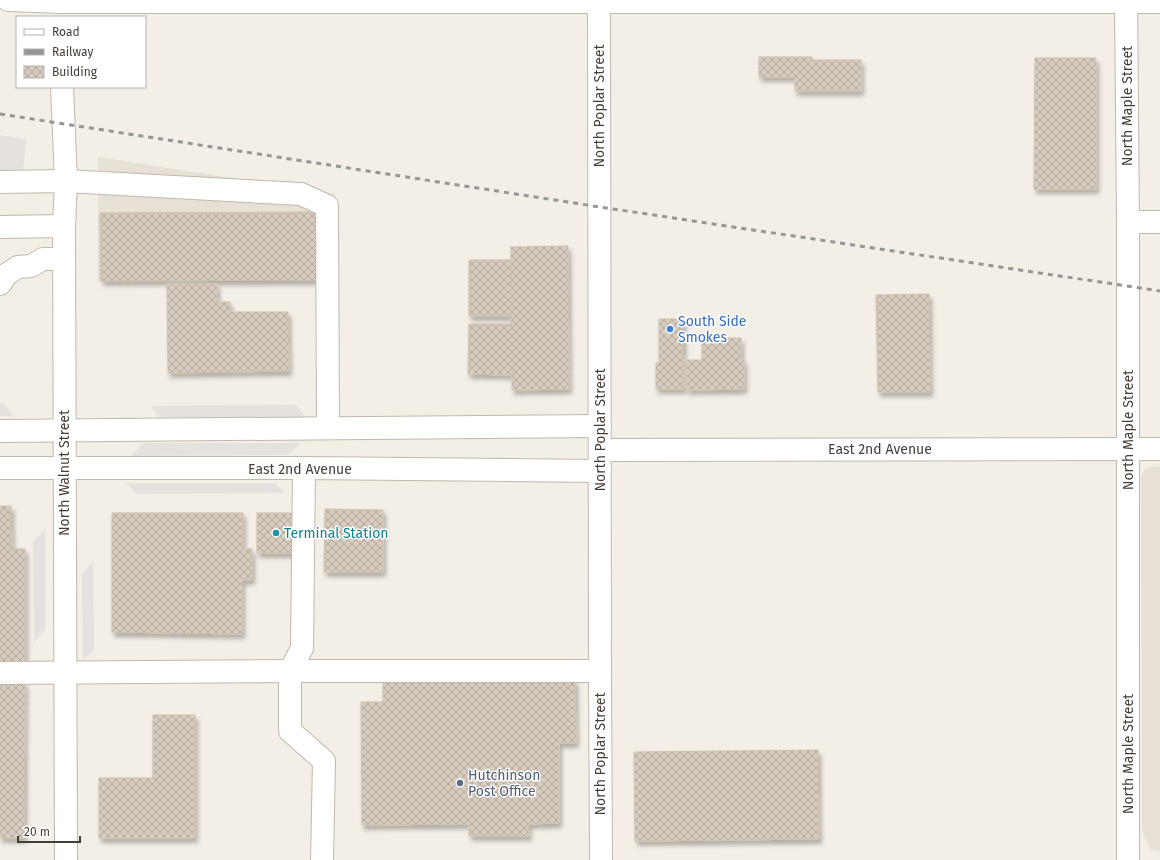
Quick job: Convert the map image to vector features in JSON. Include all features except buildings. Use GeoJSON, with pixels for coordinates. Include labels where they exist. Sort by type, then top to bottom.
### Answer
{"type":"FeatureCollection","features":[{"type":"Feature","properties":{"kind":"street"},"geometry":{"type":"LineString","coordinates":[[8,0],[62,6],[193,1],[1160,2]]}},
{"type":"Feature","properties":{"kind":"street","name":"North Poplar Street"},"geometry":{"type":"LineString","coordinates":[[599,1],[601,860]]}},
{"type":"Feature","properties":{"kind":"street","name":"North Maple Street"},"geometry":{"type":"LineString","coordinates":[[1126,1],[1128,222],[1128,860]]}},
{"type":"Feature","properties":{"kind":"street","name":"North Walnut Street"},"geometry":{"type":"LineString","coordinates":[[62,88],[66,181],[64,226],[54,259],[64,431],[66,860]]}},
{"type":"Feature","properties":{"kind":"street"},"geometry":{"type":"LineString","coordinates":[[0,182],[66,181],[301,194],[327,206],[328,428]]}},
{"type":"Feature","properties":{"kind":"street"},"geometry":{"type":"LineString","coordinates":[[1128,222],[1160,222]]}},
{"type":"Feature","properties":{"kind":"street"},"geometry":{"type":"LineString","coordinates":[[0,226],[64,226]]}},
{"type":"Feature","properties":{"kind":"street"},"geometry":{"type":"LineString","coordinates":[[0,259],[31,253],[54,259]]}},
{"type":"Feature","properties":{"kind":"street"},"geometry":{"type":"LineString","coordinates":[[0,284],[7,274],[18,268],[31,266],[54,259]]}},
{"type":"Feature","properties":{"kind":"street"},"geometry":{"type":"LineString","coordinates":[[0,431],[600,426]]}},
{"type":"Feature","properties":{"kind":"street","name":"East 2nd Avenue"},"geometry":{"type":"LineString","coordinates":[[600,450],[1160,449]]}},
{"type":"Feature","properties":{"kind":"street","name":"East 2nd Avenue"},"geometry":{"type":"LineString","coordinates":[[0,468],[304,468],[600,471]]}},
{"type":"Feature","properties":{"kind":"street"},"geometry":{"type":"LineString","coordinates":[[304,468],[302,648],[290,671],[290,731],[324,761],[322,860]]}},
{"type":"Feature","properties":{"kind":"street"},"geometry":{"type":"LineString","coordinates":[[0,673],[64,674],[290,671],[600,672]]}},
{"type":"Feature","properties":{"kind":"shaded area"},"geometry":{"type":"Polygon","coordinates":[[[0,135],[26,139],[23,172],[0,171],[0,135]]]}},
{"type":"Feature","properties":{"kind":"shaded area"},"geometry":{"type":"Polygon","coordinates":[[[98,157],[334,194],[334,281],[98,282],[98,157]]]}},
{"type":"Feature","properties":{"kind":"shaded area"},"geometry":{"type":"Polygon","coordinates":[[[0,404],[4,404],[14,416],[0,416],[0,404]]]}},
{"type":"Feature","properties":{"kind":"shaded area"},"geometry":{"type":"Polygon","coordinates":[[[295,405],[306,417],[158,417],[151,406],[295,405]]]}},
{"type":"Feature","properties":{"kind":"shaded area"},"geometry":{"type":"Polygon","coordinates":[[[144,443],[301,443],[288,455],[130,456],[144,443]]]}},
{"type":"Feature","properties":{"kind":"shaded area"},"geometry":{"type":"Polygon","coordinates":[[[1160,466],[1160,852],[1150,849],[1142,830],[1141,477],[1144,470],[1149,467],[1160,466]]]}},
{"type":"Feature","properties":{"kind":"shaded area"},"geometry":{"type":"Polygon","coordinates":[[[126,483],[275,483],[284,493],[137,494],[126,483]]]}},
{"type":"Feature","properties":{"kind":"shaded area"},"geometry":{"type":"Polygon","coordinates":[[[45,530],[45,630],[34,642],[33,542],[45,530]]]}},
{"type":"Feature","properties":{"kind":"shaded area"},"geometry":{"type":"Polygon","coordinates":[[[93,562],[94,650],[83,660],[82,573],[93,562]]]}},
{"type":"Feature","properties":{"kind":"railway"},"geometry":{"type":"LineString","coordinates":[[0,114],[600,207],[1160,291]]}},
{"type":"Feature","properties":{"kind":"place","name":"South Side Smokes"},"geometry":{"type":"Point","coordinates":[670,329]}},
{"type":"Feature","properties":{"kind":"place","name":"Terminal Station"},"geometry":{"type":"Point","coordinates":[276,533]}},
{"type":"Feature","properties":{"kind":"place","name":"Hutchinson Post Office"},"geometry":{"type":"Point","coordinates":[460,783]}}]}
